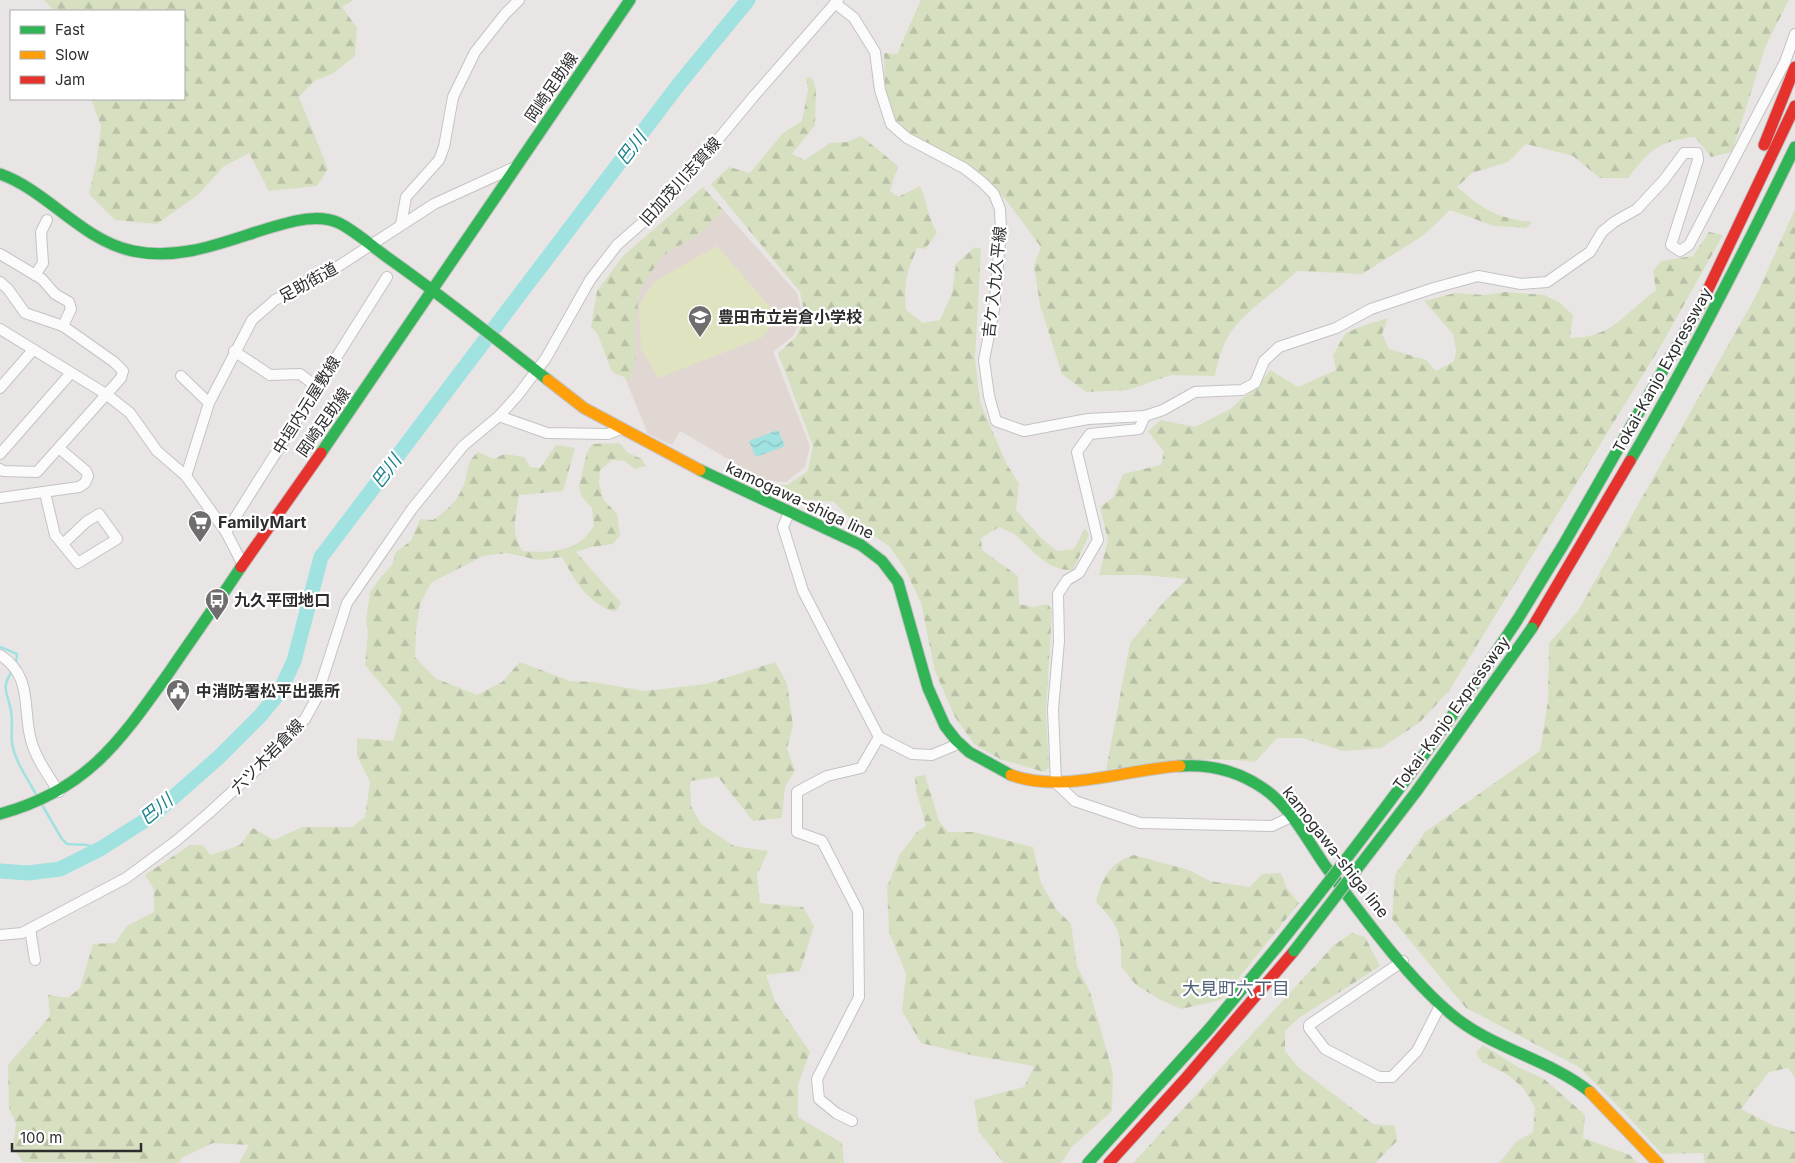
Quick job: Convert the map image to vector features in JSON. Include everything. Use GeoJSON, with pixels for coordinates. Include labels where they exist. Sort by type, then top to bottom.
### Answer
{"type":"FeatureCollection","features":[{"type":"Feature","properties":{"kind":"main road","name":"岡崎足助線"},"geometry":{"type":"LineString","coordinates":[[0,814],[30,807],[59,792],[91,771],[132,726],[434,290],[630,0]]}},
{"type":"Feature","properties":{"kind":"main road"},"geometry":{"type":"LineString","coordinates":[[1700,309],[1795,67]]}},
{"type":"Feature","properties":{"kind":"main road"},"geometry":{"type":"LineString","coordinates":[[1700,309],[1795,106]]}},
{"type":"Feature","properties":{"kind":"main road"},"geometry":{"type":"LineString","coordinates":[[1752,236],[1795,147]]}},
{"type":"Feature","properties":{"kind":"main road"},"geometry":{"type":"LineString","coordinates":[[1752,236],[1778,199],[1795,166]]}},
{"type":"Feature","properties":{"kind":"main road","name":"kamogawa-shiga line"},"geometry":{"type":"LineString","coordinates":[[0,174],[27,187],[104,239],[133,253],[150,256],[176,255],[295,221],[319,218],[339,223],[434,290],[584,408],[720,481],[861,545],[888,567],[898,582],[929,695],[945,726],[958,744],[988,765],[1026,780],[1056,783],[1174,765],[1203,765],[1227,768],[1263,787],[1291,817],[1357,907],[1441,1004],[1464,1023],[1479,1032],[1569,1076],[1596,1098],[1658,1163]]}},
{"type":"Feature","properties":{"kind":"main road","name":"Tokai-Kanjo Expressway"},"geometry":{"type":"LineString","coordinates":[[1109,1163],[1191,1072],[1332,904],[1480,703],[1532,628],[1671,392],[1752,236]]}},
{"type":"Feature","properties":{"kind":"main road","name":"Tokai-Kanjo Expressway"},"geometry":{"type":"LineString","coordinates":[[1088,1163],[1209,1029],[1277,947],[1356,848],[1431,746],[1516,622],[1565,542],[1700,309]]}},
{"type":"Feature","properties":{"kind":"street"},"geometry":{"type":"LineString","coordinates":[[401,225],[406,197],[439,160],[444,147],[453,97],[475,52],[505,14],[519,0]]}},
{"type":"Feature","properties":{"kind":"street","name":"旧加茂川志賀線"},"geometry":{"type":"LineString","coordinates":[[533,368],[590,280],[618,245],[667,201],[754,96],[837,2]]}},
{"type":"Feature","properties":{"kind":"street","name":"吉ケ入九久平線"},"geometry":{"type":"LineString","coordinates":[[837,2],[854,18],[875,52],[880,90],[891,124],[907,138],[964,168],[994,194],[1000,208],[1001,231],[994,309],[984,360],[989,396],[996,420],[1024,431],[1088,420],[1145,416]]}},
{"type":"Feature","properties":{"kind":"street"},"geometry":{"type":"LineString","coordinates":[[1291,817],[1272,826],[1140,823],[1075,801],[1056,783],[1053,709],[1059,641],[1058,594],[1067,580],[1079,572],[1098,540],[1077,452],[1090,434],[1139,429],[1145,416],[1163,410],[1195,392],[1242,390],[1255,383],[1264,361],[1279,347],[1336,328],[1371,309],[1478,276],[1521,284],[1547,282],[1590,252],[1602,232],[1614,222],[1637,209],[1664,180],[1684,153],[1697,153],[1698,160],[1671,245],[1680,251],[1689,245],[1785,62],[1795,34]]}},
{"type":"Feature","properties":{"kind":"street","name":"足助街道"},"geometry":{"type":"LineString","coordinates":[[186,476],[209,403],[234,351],[252,320],[276,300],[334,269],[434,204],[516,167]]}},
{"type":"Feature","properties":{"kind":"street"},"geometry":{"type":"LineString","coordinates":[[35,275],[44,263],[41,232],[47,220]]}},
{"type":"Feature","properties":{"kind":"street"},"geometry":{"type":"LineString","coordinates":[[0,254],[35,275],[55,294],[69,302],[71,309],[63,326]]}},
{"type":"Feature","properties":{"kind":"street","name":"中垣内元屋敷線"},"geometry":{"type":"LineString","coordinates":[[226,532],[387,278]]}},
{"type":"Feature","properties":{"kind":"street"},"geometry":{"type":"LineString","coordinates":[[0,282],[8,289],[25,312],[63,326],[114,362],[123,371],[121,378],[60,449],[37,472],[3,472],[0,469]]}},
{"type":"Feature","properties":{"kind":"street"},"geometry":{"type":"LineString","coordinates":[[0,329],[70,374],[106,394],[130,413],[156,451],[186,476],[226,532],[243,565]]}},
{"type":"Feature","properties":{"kind":"street"},"geometry":{"type":"LineString","coordinates":[[0,388],[33,350]]}},
{"type":"Feature","properties":{"kind":"street"},"geometry":{"type":"LineString","coordinates":[[234,351],[270,375],[300,374],[317,386]]}},
{"type":"Feature","properties":{"kind":"street","name":"六ツ木岩倉線"},"geometry":{"type":"LineString","coordinates":[[0,935],[22,933],[126,878],[176,841],[258,768],[305,719],[316,699],[347,603],[412,509],[463,446],[499,416],[533,368]]}},
{"type":"Feature","properties":{"kind":"street"},"geometry":{"type":"LineString","coordinates":[[0,454],[70,374]]}},
{"type":"Feature","properties":{"kind":"street"},"geometry":{"type":"LineString","coordinates":[[182,376],[209,403]]}},
{"type":"Feature","properties":{"kind":"street"},"geometry":{"type":"LineString","coordinates":[[499,416],[547,433],[608,434],[621,429]]}},
{"type":"Feature","properties":{"kind":"street"},"geometry":{"type":"LineString","coordinates":[[0,498],[79,487],[85,483],[88,476],[86,471],[60,449]]}},
{"type":"Feature","properties":{"kind":"street"},"geometry":{"type":"LineString","coordinates":[[45,493],[55,535],[78,563],[117,539],[99,514],[86,522],[63,544]]}},
{"type":"Feature","properties":{"kind":"street"},"geometry":{"type":"LineString","coordinates":[[789,513],[783,527],[803,591],[879,736],[912,754],[932,755],[958,744]]}},
{"type":"Feature","properties":{"kind":"street"},"geometry":{"type":"LineString","coordinates":[[0,655],[22,678],[30,737],[38,757],[59,792]]}},
{"type":"Feature","properties":{"kind":"street"},"geometry":{"type":"LineString","coordinates":[[852,1121],[836,1114],[819,1099],[817,1079],[859,996],[858,911],[822,841],[797,832],[797,792],[827,776],[861,768],[879,736]]}},
{"type":"Feature","properties":{"kind":"street"},"geometry":{"type":"LineString","coordinates":[[30,929],[35,960]]}},
{"type":"Feature","properties":{"kind":"street"},"geometry":{"type":"LineString","coordinates":[[1403,961],[1309,1025],[1309,1028],[1325,1049],[1379,1077],[1392,1077],[1416,1051],[1441,1004]]}},
{"type":"Feature","properties":{"kind":"shaded area","name":"豊田市立岩倉小学校"},"geometry":{"type":"Polygon","coordinates":[[[710,195],[797,293],[803,316],[793,336],[773,352],[810,446],[805,467],[786,482],[760,481],[733,473],[737,464],[680,431],[672,445],[648,434],[609,339],[612,291],[710,195]]]}},
{"type":"Feature","properties":{"kind":"green space"},"geometry":{"type":"Polygon","coordinates":[[[44,0],[354,0],[342,7],[357,28],[355,56],[332,74],[314,81],[299,97],[328,169],[317,186],[269,191],[249,153],[223,167],[198,195],[157,224],[115,220],[89,194],[97,159],[101,126],[91,100],[185,100],[185,10],[53,10],[44,0]]]}},
{"type":"Feature","properties":{"kind":"green space"},"geometry":{"type":"Polygon","coordinates":[[[921,0],[1789,0],[1766,45],[1732,152],[1711,157],[1695,137],[1682,139],[1656,148],[1628,178],[1600,178],[1573,156],[1526,144],[1508,162],[1472,173],[1457,187],[1491,212],[1508,218],[1532,222],[1526,228],[1494,226],[1450,210],[1424,235],[1362,274],[1297,271],[1238,323],[1223,348],[1215,376],[1171,375],[1128,390],[1086,392],[1062,374],[1040,305],[1034,266],[1041,247],[989,181],[959,159],[908,135],[894,121],[890,114],[885,88],[884,53],[897,54],[921,0]]]}},
{"type":"Feature","properties":{"kind":"green space"},"geometry":{"type":"Polygon","coordinates":[[[806,77],[812,78],[816,89],[815,125],[792,154],[805,160],[830,143],[847,142],[861,136],[898,166],[890,191],[898,197],[920,186],[937,233],[925,249],[917,248],[910,265],[905,292],[906,310],[923,323],[940,320],[952,294],[956,264],[975,247],[981,249],[975,358],[980,402],[1007,465],[1019,483],[1016,510],[1042,539],[1057,551],[1074,549],[1085,528],[1089,535],[1073,570],[1049,564],[1017,536],[999,527],[981,538],[982,550],[1018,576],[1019,604],[1033,607],[1048,604],[1052,611],[1046,712],[1049,767],[1044,772],[1000,759],[974,744],[955,717],[935,671],[921,603],[905,569],[890,547],[854,522],[834,502],[766,496],[736,483],[738,478],[759,483],[787,485],[808,471],[813,446],[778,353],[796,337],[805,316],[800,292],[711,184],[729,167],[750,173],[783,133],[802,121],[808,90],[806,77]]]}},
{"type":"Feature","properties":{"kind":"green space"},"geometry":{"type":"Polygon","coordinates":[[[703,187],[723,210],[700,233],[662,256],[640,289],[634,334],[636,355],[631,380],[612,372],[597,333],[591,327],[597,291],[624,255],[703,187]]]}},
{"type":"Feature","properties":{"kind":"green space"},"geometry":{"type":"Polygon","coordinates":[[[1795,209],[1795,1078],[1788,1068],[1769,1072],[1741,1109],[1772,1125],[1795,1132],[1795,1163],[1705,1163],[1703,1153],[1662,1154],[1579,1067],[1466,1008],[1392,919],[1395,875],[1425,832],[1540,751],[1548,701],[1549,643],[1578,611],[1757,294],[1795,209]]]}},
{"type":"Feature","properties":{"kind":"green space"},"geometry":{"type":"Polygon","coordinates":[[[1709,232],[1723,235],[1663,342],[1449,691],[1419,723],[1381,748],[1343,751],[1303,738],[1277,738],[1255,762],[1237,760],[1180,761],[1106,770],[1130,643],[1162,604],[1187,579],[1143,575],[1099,575],[1108,540],[1100,507],[1113,498],[1123,474],[1161,465],[1164,452],[1148,431],[1161,420],[1195,427],[1232,408],[1256,389],[1270,370],[1298,387],[1336,370],[1333,355],[1345,334],[1359,327],[1388,318],[1382,334],[1389,349],[1426,360],[1436,371],[1454,361],[1456,351],[1453,334],[1424,301],[1455,293],[1484,295],[1505,292],[1544,295],[1559,302],[1573,315],[1570,338],[1597,334],[1617,323],[1656,290],[1653,271],[1661,261],[1693,256],[1709,232]]]}},
{"type":"Feature","properties":{"kind":"green space"},"geometry":{"type":"Polygon","coordinates":[[[717,246],[775,313],[774,324],[761,338],[658,378],[641,348],[639,306],[654,282],[717,246]]]}},
{"type":"Feature","properties":{"kind":"green space"},"geometry":{"type":"Polygon","coordinates":[[[619,443],[628,453],[642,459],[646,466],[635,469],[624,461],[612,460],[600,470],[599,483],[603,499],[617,514],[620,535],[613,544],[591,547],[576,552],[621,603],[615,612],[596,603],[589,597],[577,583],[562,557],[538,560],[507,553],[483,556],[431,583],[420,604],[416,630],[415,657],[435,678],[477,695],[502,682],[520,662],[570,681],[594,682],[644,691],[706,684],[775,662],[787,683],[793,725],[787,749],[795,770],[785,787],[782,818],[753,821],[718,777],[690,781],[691,806],[701,824],[734,846],[768,851],[757,875],[760,903],[803,907],[814,926],[800,971],[766,975],[775,1001],[810,1052],[798,1085],[798,1117],[842,1143],[844,1163],[239,1163],[249,1145],[213,1143],[182,1158],[179,1163],[23,1162],[13,1148],[16,1124],[9,1108],[8,1065],[50,1016],[48,995],[68,998],[80,988],[93,944],[115,943],[127,926],[154,912],[154,889],[145,875],[190,845],[203,845],[210,855],[240,845],[253,828],[274,840],[302,827],[352,827],[365,817],[370,782],[357,756],[357,738],[393,741],[402,709],[365,665],[368,632],[366,621],[370,592],[392,565],[396,552],[411,541],[420,519],[433,520],[445,511],[459,496],[470,461],[478,452],[494,459],[504,454],[524,457],[530,467],[540,468],[556,445],[575,448],[563,491],[519,495],[515,532],[523,551],[545,552],[561,550],[575,545],[594,526],[592,508],[582,497],[579,487],[587,452],[592,444],[619,443]]]}},
{"type":"Feature","properties":{"kind":"green space"},"geometry":{"type":"Polygon","coordinates":[[[925,775],[939,821],[948,832],[974,832],[1033,847],[1041,883],[1056,909],[1071,924],[1077,966],[1090,992],[1113,1073],[1112,1111],[1073,1146],[1061,1163],[1004,1163],[979,1132],[974,1100],[1024,1087],[1034,1066],[975,1056],[921,1043],[902,1011],[906,974],[889,932],[887,887],[900,854],[917,832],[926,826],[916,790],[915,777],[925,775]]]}},
{"type":"Feature","properties":{"kind":"green space"},"geometry":{"type":"Polygon","coordinates":[[[1134,855],[1189,870],[1210,881],[1250,887],[1262,874],[1281,873],[1286,887],[1299,903],[1221,1000],[1181,1009],[1159,999],[1136,985],[1121,966],[1121,945],[1118,931],[1110,917],[1096,902],[1108,872],[1118,862],[1134,855]]]}},
{"type":"Feature","properties":{"kind":"green space"},"geometry":{"type":"Polygon","coordinates":[[[1352,933],[1365,937],[1380,966],[1299,1018],[1285,1031],[1285,1051],[1299,1068],[1373,1124],[1395,1126],[1397,1141],[1375,1163],[1133,1163],[1334,945],[1352,933]]]}},
{"type":"Feature","properties":{"kind":"green space"},"geometry":{"type":"Polygon","coordinates":[[[1483,1045],[1518,1067],[1544,1079],[1585,1115],[1583,1138],[1630,1155],[1637,1163],[1499,1163],[1516,1142],[1533,1132],[1535,1107],[1523,1088],[1508,1075],[1482,1062],[1476,1053],[1483,1045]]]}},
{"type":"Feature","properties":{"kind":"water"},"geometry":{"type":"Polygon","coordinates":[[[778,430],[785,446],[756,457],[749,441],[778,430]]]}},
{"type":"Feature","properties":{"kind":"waterway","name":"巴川"},"geometry":{"type":"LineString","coordinates":[[0,871],[28,873],[60,869],[100,849],[152,816],[219,757],[260,716],[279,693],[294,661],[321,557],[679,84],[748,0]]}},
{"type":"Feature","properties":{"kind":"waterway"},"geometry":{"type":"LineString","coordinates":[[0,647],[17,654],[16,664]]}},
{"type":"Feature","properties":{"kind":"waterway"},"geometry":{"type":"LineString","coordinates":[[12,671],[6,683],[12,715],[12,743],[19,764],[37,796]]}},
{"type":"Feature","properties":{"kind":"waterway"},"geometry":{"type":"LineString","coordinates":[[42,805],[62,839],[67,844],[88,845],[102,852]]}},
{"type":"Feature","properties":{"kind":"traffic: fast"},"geometry":{"type":"LineString","coordinates":[[321,453],[630,0]]}},
{"type":"Feature","properties":{"kind":"traffic: fast"},"geometry":{"type":"LineString","coordinates":[[1630,461],[1716,306],[1795,147]]}},
{"type":"Feature","properties":{"kind":"traffic: fast"},"geometry":{"type":"LineString","coordinates":[[0,174],[34,192],[82,227],[115,246],[154,254],[195,250],[295,221],[306,219],[334,221],[352,231],[431,289],[548,380]]}},
{"type":"Feature","properties":{"kind":"traffic: fast"},"geometry":{"type":"LineString","coordinates":[[1516,622],[1565,542],[1703,300]]}},
{"type":"Feature","properties":{"kind":"traffic: fast"},"geometry":{"type":"LineString","coordinates":[[700,470],[861,545],[882,561],[898,582],[928,688],[945,726],[969,752],[1011,775]]}},
{"type":"Feature","properties":{"kind":"traffic: fast"},"geometry":{"type":"LineString","coordinates":[[0,814],[31,804],[57,791],[79,777],[99,760],[117,741],[152,696],[241,567]]}},
{"type":"Feature","properties":{"kind":"traffic: fast"},"geometry":{"type":"LineString","coordinates":[[1277,947],[1400,788],[1516,622]]}},
{"type":"Feature","properties":{"kind":"traffic: fast"},"geometry":{"type":"LineString","coordinates":[[1294,951],[1416,792],[1532,628]]}},
{"type":"Feature","properties":{"kind":"traffic: fast"},"geometry":{"type":"LineString","coordinates":[[1180,766],[1202,766],[1223,770],[1244,777],[1263,788],[1290,814],[1326,867],[1385,944],[1417,981],[1451,1014],[1484,1036],[1556,1070],[1590,1092]]}},
{"type":"Feature","properties":{"kind":"traffic: fast"},"geometry":{"type":"LineString","coordinates":[[1088,1163],[1209,1029],[1277,947]]}},
{"type":"Feature","properties":{"kind":"traffic: slow"},"geometry":{"type":"LineString","coordinates":[[548,380],[584,408],[700,470]]}},
{"type":"Feature","properties":{"kind":"traffic: slow"},"geometry":{"type":"LineString","coordinates":[[1011,775],[1031,780],[1052,782],[1074,781],[1180,766]]}},
{"type":"Feature","properties":{"kind":"traffic: slow"},"geometry":{"type":"LineString","coordinates":[[1590,1092],[1658,1163]]}},
{"type":"Feature","properties":{"kind":"traffic: jam"},"geometry":{"type":"LineString","coordinates":[[1764,145],[1795,67]]}},
{"type":"Feature","properties":{"kind":"traffic: jam"},"geometry":{"type":"LineString","coordinates":[[1703,300],[1795,106]]}},
{"type":"Feature","properties":{"kind":"traffic: jam"},"geometry":{"type":"LineString","coordinates":[[241,567],[321,453]]}},
{"type":"Feature","properties":{"kind":"traffic: jam"},"geometry":{"type":"LineString","coordinates":[[1532,628],[1630,461]]}},
{"type":"Feature","properties":{"kind":"traffic: jam"},"geometry":{"type":"LineString","coordinates":[[1109,1163],[1185,1079],[1294,951]]}},
{"type":"Feature","properties":{"kind":"place","name":"豊田市立岩倉小学校"},"geometry":{"type":"Point","coordinates":[700,338]}},
{"type":"Feature","properties":{"kind":"place","name":"FamilyMart"},"geometry":{"type":"Point","coordinates":[200,543]}},
{"type":"Feature","properties":{"kind":"place","name":"九久平団地口"},"geometry":{"type":"Point","coordinates":[217,621]}},
{"type":"Feature","properties":{"kind":"place","name":"中消防署松平出張所"},"geometry":{"type":"Point","coordinates":[178,712]}},
{"type":"Feature","properties":{"kind":"district","name":"大見町六丁目"},"geometry":{"type":"Point","coordinates":[1236,988]}}]}
